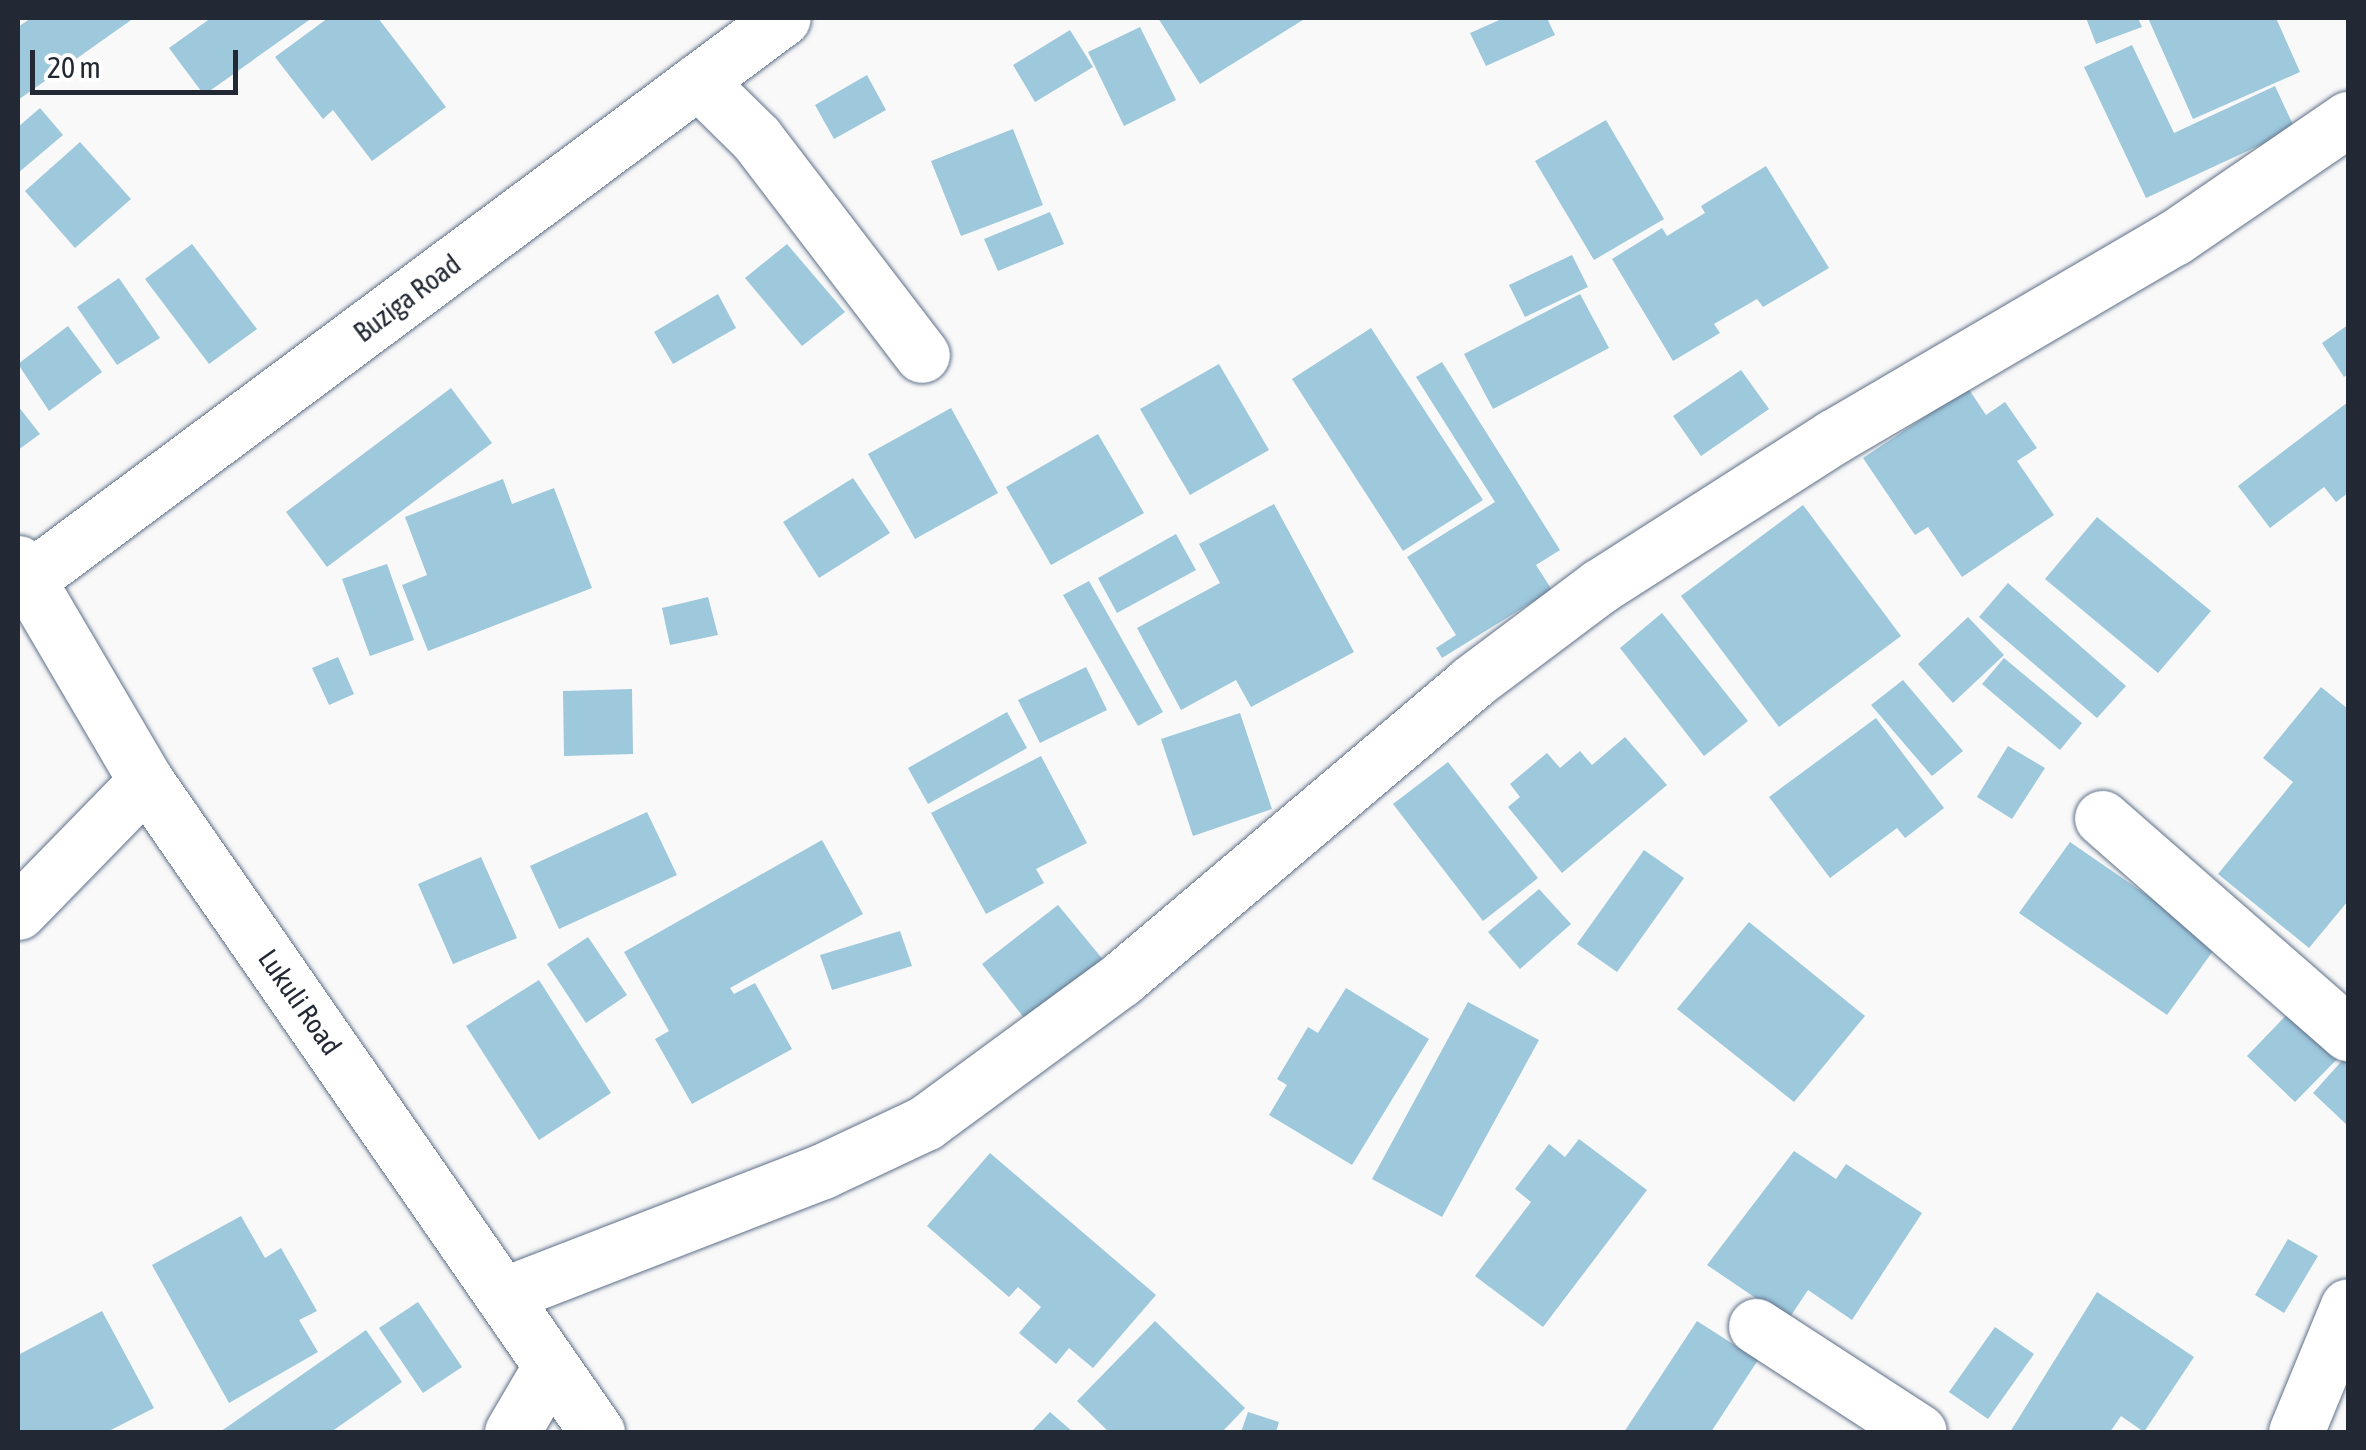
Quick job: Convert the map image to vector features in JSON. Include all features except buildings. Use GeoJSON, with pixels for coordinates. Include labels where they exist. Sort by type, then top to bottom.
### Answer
{"type":"FeatureCollection","features":[{"type":"Feature","properties":{"kind":"street","name":"Buziga Road"},"geometry":{"type":"LineString","coordinates":[[24,570],[783,18]]}},
{"type":"Feature","properties":{"kind":"street"},"geometry":{"type":"LineString","coordinates":[[698,81],[756,138],[922,355]]}},
{"type":"Feature","properties":{"kind":"street"},"geometry":{"type":"LineString","coordinates":[[503,1295],[823,1171],[926,1123],[1121,979],[1472,682],[1600,586],[1833,436],[2174,238],[2348,120]]}},
{"type":"Feature","properties":{"kind":"street","name":"Lukuli Road"},"geometry":{"type":"LineString","coordinates":[[24,570],[146,781],[596,1432]]}},
{"type":"Feature","properties":{"kind":"street"},"geometry":{"type":"LineString","coordinates":[[18,912],[146,781]]}},
{"type":"Feature","properties":{"kind":"street"},"geometry":{"type":"LineString","coordinates":[[2102,818],[2348,1033]]}},
{"type":"Feature","properties":{"kind":"street"},"geometry":{"type":"LineString","coordinates":[[2296,1432],[2348,1306]]}},
{"type":"Feature","properties":{"kind":"street"},"geometry":{"type":"LineString","coordinates":[[1756,1326],[1918,1432]]}},
{"type":"Feature","properties":{"kind":"street"},"geometry":{"type":"LineString","coordinates":[[512,1432],[550,1367]]}}]}
